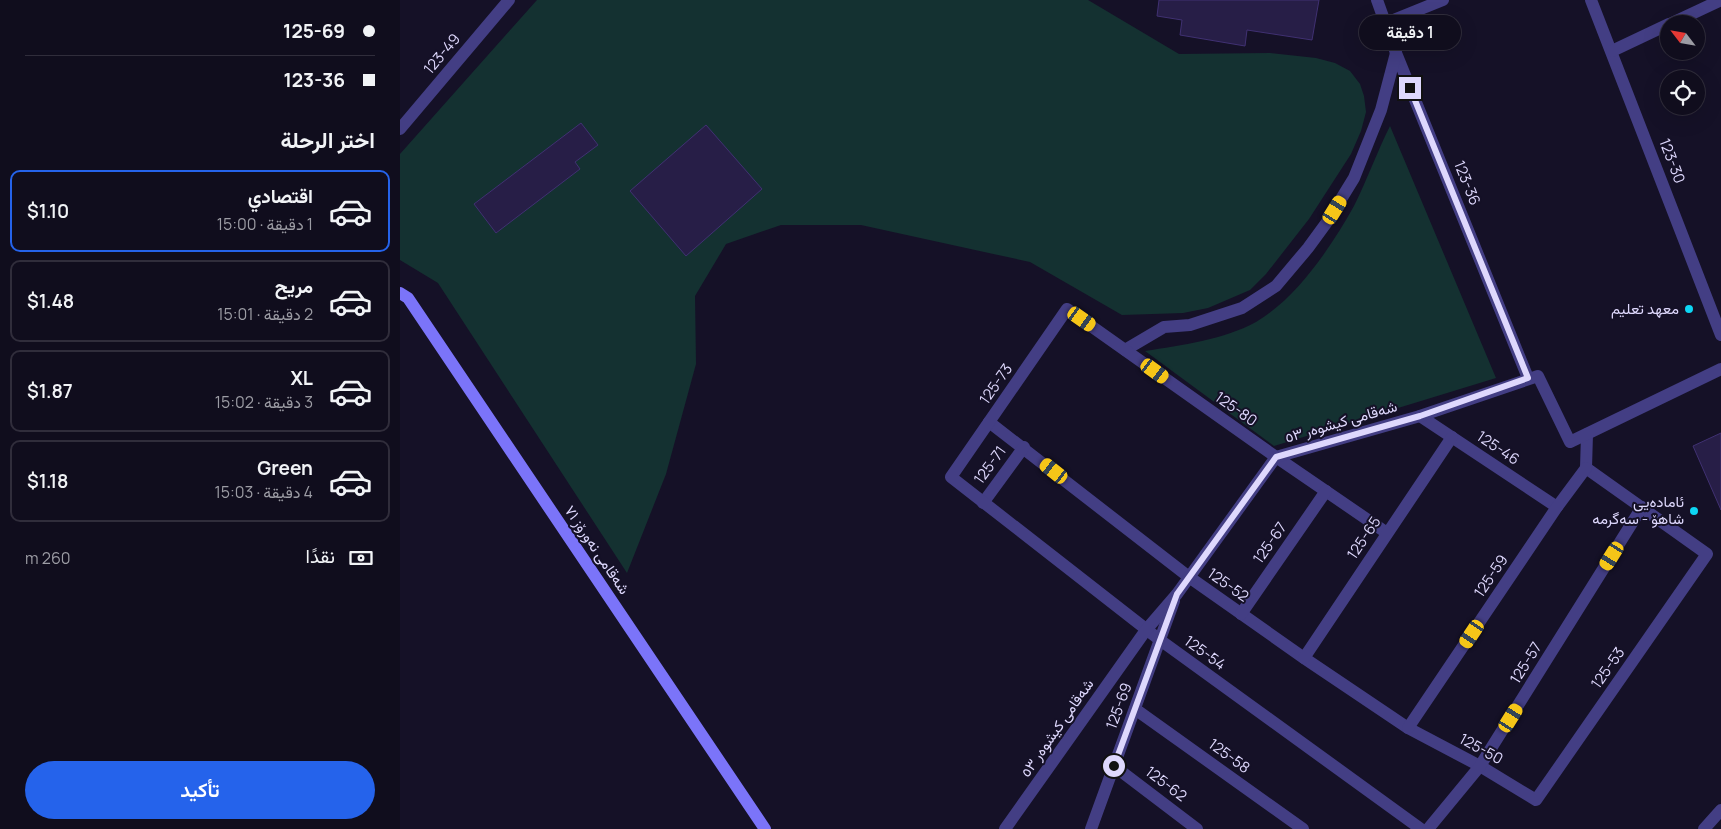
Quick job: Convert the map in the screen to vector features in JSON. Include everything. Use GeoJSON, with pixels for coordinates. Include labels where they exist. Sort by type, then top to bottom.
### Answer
{"type":"FeatureCollection","features":[{"type":"Feature","properties":{"kind":"street","name":"123-49"},"geometry":{"type":"LineString","coordinates":[[400,129],[508,0]]}},
{"type":"Feature","properties":{"kind":"street","name":"123-36"},"geometry":{"type":"LineString","coordinates":[[1377,0],[1396,53],[1528,378]]}},
{"type":"Feature","properties":{"kind":"street"},"geometry":{"type":"LineString","coordinates":[[1386,23],[1443,0]]}},
{"type":"Feature","properties":{"kind":"street","name":"123-30"},"geometry":{"type":"LineString","coordinates":[[1591,0],[1721,335]]}},
{"type":"Feature","properties":{"kind":"street"},"geometry":{"type":"LineString","coordinates":[[1689,15],[1721,0]]}},
{"type":"Feature","properties":{"kind":"street"},"geometry":{"type":"LineString","coordinates":[[1612,51],[1660,29]]}},
{"type":"Feature","properties":{"kind":"street"},"geometry":{"type":"LineString","coordinates":[[1125,350],[1164,327],[1190,325],[1242,308],[1276,286],[1327,222],[1354,178],[1381,110],[1396,53]]}},
{"type":"Feature","properties":{"kind":"street","name":"شەقامی نەورۆز ٧١"},"geometry":{"type":"LineString","coordinates":[[400,292],[414,306],[765,829]]}},
{"type":"Feature","properties":{"kind":"street","name":"125-80"},"geometry":{"type":"LineString","coordinates":[[1067,309],[1387,533]]}},
{"type":"Feature","properties":{"kind":"street","name":"125-73"},"geometry":{"type":"LineString","coordinates":[[951,477],[1067,309]]}},
{"type":"Feature","properties":{"kind":"street"},"geometry":{"type":"LineString","coordinates":[[1528,378],[1538,376],[1570,442],[1721,369]]}},
{"type":"Feature","properties":{"kind":"street","name":"شەقامی کیشوەر ٥٣"},"geometry":{"type":"LineString","coordinates":[[1005,829],[1146,630],[1177,594],[1276,457],[1420,416],[1528,378]]}},
{"type":"Feature","properties":{"kind":"street","name":"125-46"},"geometry":{"type":"LineString","coordinates":[[1420,416],[1557,507]]}},
{"type":"Feature","properties":{"kind":"street","name":"125-52"},"geometry":{"type":"LineString","coordinates":[[989,422],[1189,577],[1408,728]]}},
{"type":"Feature","properties":{"kind":"street"},"geometry":{"type":"LineString","coordinates":[[1587,434],[1586,468],[1642,507]]}},
{"type":"Feature","properties":{"kind":"street","name":"125-65"},"geometry":{"type":"LineString","coordinates":[[1304,658],[1452,437]]}},
{"type":"Feature","properties":{"kind":"street","name":"125-71"},"geometry":{"type":"LineString","coordinates":[[983,503],[1024,448]]}},
{"type":"Feature","properties":{"kind":"street","name":"125-59"},"geometry":{"type":"LineString","coordinates":[[1408,728],[1557,507],[1586,468]]}},
{"type":"Feature","properties":{"kind":"street","name":"125-54"},"geometry":{"type":"LineString","coordinates":[[951,477],[1146,630],[1421,829]]}},
{"type":"Feature","properties":{"kind":"street","name":"125-67"},"geometry":{"type":"LineString","coordinates":[[1241,614],[1326,491]]}},
{"type":"Feature","properties":{"kind":"street","name":"125-53"},"geometry":{"type":"LineString","coordinates":[[1536,800],[1707,554],[1642,507]]}},
{"type":"Feature","properties":{"kind":"street","name":"125-57"},"geometry":{"type":"LineString","coordinates":[[1428,829],[1480,766],[1642,507]]}},
{"type":"Feature","properties":{"kind":"street","name":"125-69"},"geometry":{"type":"LineString","coordinates":[[1092,829],[1177,594]]}},
{"type":"Feature","properties":{"kind":"street","name":"125-58"},"geometry":{"type":"LineString","coordinates":[[1135,709],[1303,829]]}},
{"type":"Feature","properties":{"kind":"street","name":"125-50"},"geometry":{"type":"LineString","coordinates":[[1408,728],[1480,766],[1536,800]]}},
{"type":"Feature","properties":{"kind":"street","name":"125-62"},"geometry":{"type":"LineString","coordinates":[[1114,766],[1197,829]]}},
{"type":"Feature","properties":{"kind":"street"},"geometry":{"type":"LineString","coordinates":[[1704,829],[1721,810]]}},
{"type":"Feature","properties":{"kind":"green space"},"geometry":{"type":"Polygon","coordinates":[[[537,0],[1088,0],[1179,54],[1270,53],[1316,58],[1335,63],[1350,71],[1360,84],[1366,112],[1361,131],[1351,154],[1309,219],[1266,274],[1250,290],[1208,308],[1183,313],[1122,315],[1030,262],[861,225],[781,225],[726,244],[695,296],[696,364],[666,474],[627,573],[438,283],[400,260],[400,154],[537,0]]]}},
{"type":"Feature","properties":{"kind":"green space"},"geometry":{"type":"Polygon","coordinates":[[[1390,126],[1496,378],[1274,446],[1145,351],[1202,341],[1230,333],[1256,322],[1285,300],[1312,270],[1345,222],[1359,196],[1390,126]]]}},
{"type":"Feature","properties":{"kind":"building"},"geometry":{"type":"Polygon","coordinates":[[[1159,0],[1319,0],[1312,40],[1247,30],[1245,46],[1180,35],[1182,20],[1157,16],[1159,0]]]}},
{"type":"Feature","properties":{"kind":"building"},"geometry":{"type":"Polygon","coordinates":[[[581,123],[598,145],[575,162],[580,169],[496,233],[474,204],[581,123]]]}},
{"type":"Feature","properties":{"kind":"building"},"geometry":{"type":"Polygon","coordinates":[[[706,125],[762,189],[686,256],[630,191],[706,125]]]}},
{"type":"Feature","properties":{"kind":"building"},"geometry":{"type":"Polygon","coordinates":[[[1721,433],[1721,510],[1693,446],[1721,433]]]}},
{"type":"Feature","properties":{"kind":"place","name":"معهد تعليم"},"geometry":{"type":"Point","coordinates":[1689,309]}},
{"type":"Feature","properties":{"kind":"place","name":"ئامادەیی شاهۆ - سەگرمە"},"geometry":{"type":"Point","coordinates":[1694,511]}},
{"type":"Feature","properties":{"kind":"route"},"geometry":{"type":"LineString","coordinates":[[1114,766],[1177,594],[1276,457],[1420,416],[1528,378],[1410,88]]}}]}
